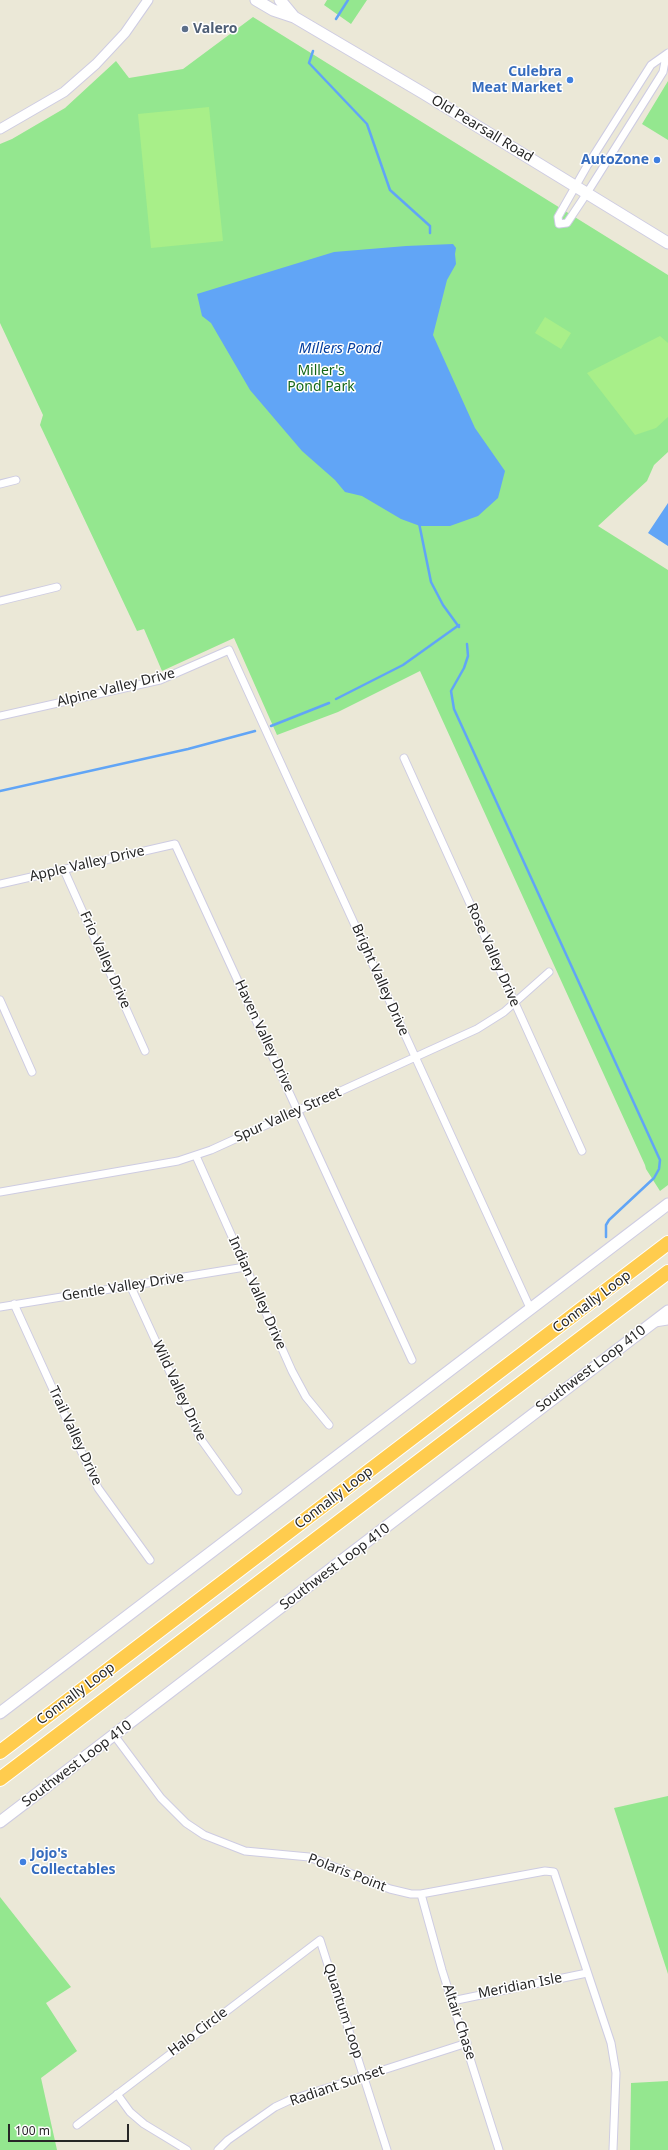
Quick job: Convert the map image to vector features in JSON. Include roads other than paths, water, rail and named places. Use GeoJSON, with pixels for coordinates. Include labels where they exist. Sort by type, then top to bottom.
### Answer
{"type":"FeatureCollection","features":[{"type":"Feature","properties":{"kind":"highway","name":"Connally Loop"},"geometry":{"type":"LineString","coordinates":[[0,1752],[668,1243]]}},
{"type":"Feature","properties":{"kind":"highway","name":"Connally Loop"},"geometry":{"type":"LineString","coordinates":[[0,1778],[668,1272]]}},
{"type":"Feature","properties":{"kind":"main road","name":"Old Pearsall Road"},"geometry":{"type":"LineString","coordinates":[[256,0],[273,10],[294,17],[576,186],[668,243]]}},
{"type":"Feature","properties":{"kind":"main road","name":"Old Pearsall Road"},"geometry":{"type":"LineString","coordinates":[[280,0],[294,17]]}},
{"type":"Feature","properties":{"kind":"main road"},"geometry":{"type":"LineString","coordinates":[[0,1713],[531,1310],[668,1204]]}},
{"type":"Feature","properties":{"kind":"main road","name":"Southwest Loop 410"},"geometry":{"type":"LineString","coordinates":[[0,1822],[410,1510],[547,1401],[668,1311]]}},
{"type":"Feature","properties":{"kind":"street"},"geometry":{"type":"LineString","coordinates":[[0,129],[64,92],[96,64],[124,33],[148,0]]}},
{"type":"Feature","properties":{"kind":"street"},"geometry":{"type":"LineString","coordinates":[[667,55],[663,72],[587,193],[567,223],[558,224],[558,217],[587,166],[651,65],[667,55]]}},
{"type":"Feature","properties":{"kind":"street"},"geometry":{"type":"LineString","coordinates":[[0,484],[16,480]]}},
{"type":"Feature","properties":{"kind":"street"},"geometry":{"type":"LineString","coordinates":[[0,601],[57,587]]}},
{"type":"Feature","properties":{"kind":"street","name":"Alpine Valley Drive"},"geometry":{"type":"LineString","coordinates":[[0,716],[160,680],[229,650]]}},
{"type":"Feature","properties":{"kind":"street","name":"Bright Valley Drive"},"geometry":{"type":"LineString","coordinates":[[229,650],[531,1310]]}},
{"type":"Feature","properties":{"kind":"street","name":"Rose Valley Drive"},"geometry":{"type":"LineString","coordinates":[[404,758],[582,1152]]}},
{"type":"Feature","properties":{"kind":"street","name":"Apple Valley Drive"},"geometry":{"type":"LineString","coordinates":[[0,884],[175,844]]}},
{"type":"Feature","properties":{"kind":"street","name":"Haven Valley Drive"},"geometry":{"type":"LineString","coordinates":[[175,844],[299,1111],[412,1360]]}},
{"type":"Feature","properties":{"kind":"street","name":"Frio Valley Drive"},"geometry":{"type":"LineString","coordinates":[[64,870],[145,1051]]}},
{"type":"Feature","properties":{"kind":"street","name":"Spur Valley Street"},"geometry":{"type":"LineString","coordinates":[[0,1192],[178,1161],[196,1156],[299,1111],[487,1023],[515,1003],[549,972]]}},
{"type":"Feature","properties":{"kind":"street"},"geometry":{"type":"LineString","coordinates":[[0,1000],[32,1072]]}},
{"type":"Feature","properties":{"kind":"street","name":"Indian Valley Drive"},"geometry":{"type":"LineString","coordinates":[[196,1156],[292,1371],[306,1396],[329,1425]]}},
{"type":"Feature","properties":{"kind":"street","name":"Gentle Valley Drive"},"geometry":{"type":"LineString","coordinates":[[0,1307],[245,1267]]}},
{"type":"Feature","properties":{"kind":"street","name":"Wild Valley Drive"},"geometry":{"type":"LineString","coordinates":[[130,1286],[200,1438],[238,1491]]}},
{"type":"Feature","properties":{"kind":"street","name":"Trail Valley Drive"},"geometry":{"type":"LineString","coordinates":[[14,1304],[98,1488],[150,1560]]}},
{"type":"Feature","properties":{"kind":"street"},"geometry":{"type":"LineString","coordinates":[[653,1323],[668,1321]]}},
{"type":"Feature","properties":{"kind":"street","name":"Polaris Point"},"geometry":{"type":"LineString","coordinates":[[114,1735],[173,1812],[204,1835],[245,1851],[309,1857],[390,1889],[421,1894],[545,1872],[554,1872],[588,1973]]}},
{"type":"Feature","properties":{"kind":"street","name":"Altair Chase"},"geometry":{"type":"LineString","coordinates":[[421,1894],[452,2001],[467,2043],[499,2150]]}},
{"type":"Feature","properties":{"kind":"street","name":"Quantum Loop"},"geometry":{"type":"LineString","coordinates":[[320,1940],[387,2150]]}},
{"type":"Feature","properties":{"kind":"street","name":"Halo Circle"},"geometry":{"type":"LineString","coordinates":[[77,2125],[320,1940]]}},
{"type":"Feature","properties":{"kind":"street"},"geometry":{"type":"LineString","coordinates":[[588,1973],[611,2043],[616,2073],[613,2150]]}},
{"type":"Feature","properties":{"kind":"street","name":"Meridian Isle"},"geometry":{"type":"LineString","coordinates":[[452,2001],[588,1973]]}},
{"type":"Feature","properties":{"kind":"street","name":"Radiant Sunset"},"geometry":{"type":"LineString","coordinates":[[218,2150],[228,2140],[275,2108],[290,2100],[467,2043]]}},
{"type":"Feature","properties":{"kind":"street"},"geometry":{"type":"LineString","coordinates":[[117,2094],[130,2112],[144,2124],[187,2150]]}},
{"type":"Feature","properties":{"kind":"water","name":"Millers Pond"},"geometry":{"type":"Polygon","coordinates":[[[453,244],[456,248],[456,264],[447,280],[433,335],[475,428],[505,471],[498,498],[478,516],[450,526],[420,526],[401,519],[362,496],[345,492],[335,480],[302,451],[250,390],[211,323],[202,316],[197,294],[334,252],[453,244]]]}},
{"type":"Feature","properties":{"kind":"water"},"geometry":{"type":"Polygon","coordinates":[[[668,503],[668,546],[648,533],[668,503]]]}},
{"type":"Feature","properties":{"kind":"waterway"},"geometry":{"type":"LineString","coordinates":[[336,19],[348,0]]}},
{"type":"Feature","properties":{"kind":"waterway"},"geometry":{"type":"LineString","coordinates":[[313,51],[309,63],[367,124],[390,190],[430,226],[430,233]]}},
{"type":"Feature","properties":{"kind":"waterway"},"geometry":{"type":"LineString","coordinates":[[419,523],[431,582],[443,605],[459,627]]}},
{"type":"Feature","properties":{"kind":"waterway"},"geometry":{"type":"LineString","coordinates":[[336,699],[403,665],[459,625]]}},
{"type":"Feature","properties":{"kind":"waterway"},"geometry":{"type":"LineString","coordinates":[[467,644],[468,656],[464,668],[451,691],[454,709],[660,1160],[659,1169],[654,1178],[609,1220],[606,1225],[606,1237]]}},
{"type":"Feature","properties":{"kind":"waterway"},"geometry":{"type":"LineString","coordinates":[[271,726],[329,703]]}},
{"type":"Feature","properties":{"kind":"waterway"},"geometry":{"type":"LineString","coordinates":[[0,791],[188,749],[255,731]]}},
{"type":"Feature","properties":{"kind":"place","name":"Valero"},"geometry":{"type":"Point","coordinates":[185,29]}},
{"type":"Feature","properties":{"kind":"place","name":"Culebra Meat Market"},"geometry":{"type":"Point","coordinates":[570,80]}},
{"type":"Feature","properties":{"kind":"place","name":"AutoZone"},"geometry":{"type":"Point","coordinates":[657,160]}},
{"type":"Feature","properties":{"kind":"place","name":"Jojo's Collectables"},"geometry":{"type":"Point","coordinates":[23,1862]}},
{"type":"Feature","properties":{"kind":"park label","name":"Miller's Pond Park"},"geometry":{"type":"Point","coordinates":[321,380]}}]}
